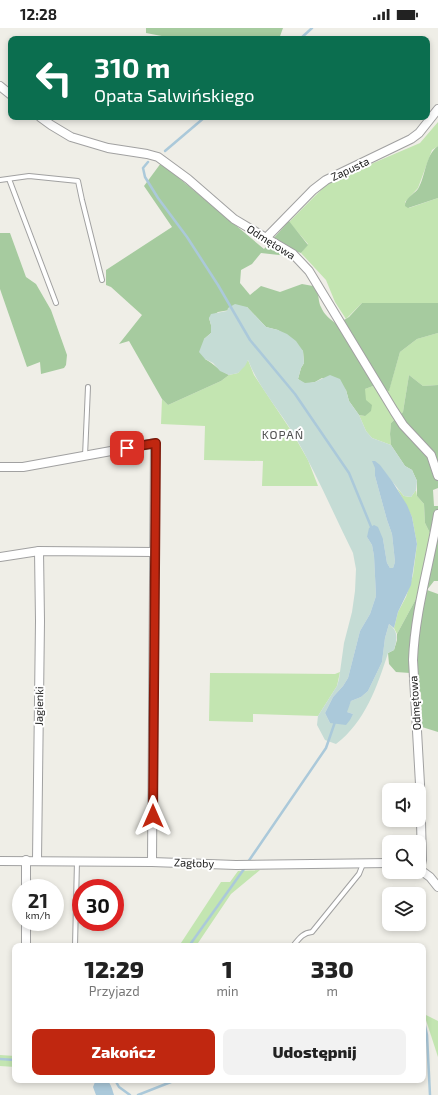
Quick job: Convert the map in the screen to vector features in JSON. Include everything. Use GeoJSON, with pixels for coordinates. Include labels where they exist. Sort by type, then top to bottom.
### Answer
{"type":"FeatureCollection","features":[{"type":"Feature","properties":{"kind":"street"},"geometry":{"type":"LineString","coordinates":[[0,86],[8,93]]}},
{"type":"Feature","properties":{"kind":"street","name":"Zapusta"},"geometry":{"type":"LineString","coordinates":[[430,119],[438,109]]}},
{"type":"Feature","properties":{"kind":"street","name":"Odmętowa"},"geometry":{"type":"LineString","coordinates":[[44,120],[72,137],[102,147],[158,157],[188,179],[234,219],[250,230],[267,237],[293,254],[309,271],[394,411],[403,424],[431,455],[438,476]]}},
{"type":"Feature","properties":{"kind":"street","name":"Zapusta"},"geometry":{"type":"LineString","coordinates":[[267,237],[313,190],[326,180],[411,139],[419,133],[429,120]]}},
{"type":"Feature","properties":{"kind":"street"},"geometry":{"type":"LineString","coordinates":[[0,467],[23,467],[156,443],[152,862]]}},
{"type":"Feature","properties":{"kind":"street","name":"Odmętowa"},"geometry":{"type":"LineString","coordinates":[[421,835],[413,660],[420,597],[434,540],[438,514]]}},
{"type":"Feature","properties":{"kind":"street"},"geometry":{"type":"LineString","coordinates":[[0,557],[39,551],[154,552]]}},
{"type":"Feature","properties":{"kind":"street","name":"Jagienki"},"geometry":{"type":"LineString","coordinates":[[37,860],[40,621],[39,551]]}},
{"type":"Feature","properties":{"kind":"street"},"geometry":{"type":"LineString","coordinates":[[26,860],[26,879]]}},
{"type":"Feature","properties":{"kind":"street","name":"Zagłoby"},"geometry":{"type":"LineString","coordinates":[[0,861],[37,860],[236,865],[382,863]]}},
{"type":"Feature","properties":{"kind":"street","name":"Odmętowa"},"geometry":{"type":"LineString","coordinates":[[426,875],[438,887]]}},
{"type":"Feature","properties":{"kind":"street"},"geometry":{"type":"LineString","coordinates":[[26,931],[26,943]]}},
{"type":"Feature","properties":{"kind":"lane"},"geometry":{"type":"LineString","coordinates":[[0,180],[29,176],[78,181],[102,280]]}},
{"type":"Feature","properties":{"kind":"lane"},"geometry":{"type":"LineString","coordinates":[[9,179],[56,303]]}},
{"type":"Feature","properties":{"kind":"lane"},"geometry":{"type":"LineString","coordinates":[[85,456],[88,387]]}},
{"type":"Feature","properties":{"kind":"lane"},"geometry":{"type":"LineString","coordinates":[[75,943],[77,861]]}},
{"type":"Feature","properties":{"kind":"lane"},"geometry":{"type":"LineString","coordinates":[[296,943],[306,933],[312,932],[359,874],[363,864]]}},
{"type":"Feature","properties":{"kind":"green space"},"geometry":{"type":"Polygon","coordinates":[[[146,28],[283,28],[280,36],[162,36],[146,33],[146,28]]]}},
{"type":"Feature","properties":{"kind":"green space"},"geometry":{"type":"Polygon","coordinates":[[[438,122],[438,146],[432,150],[418,188],[405,202],[409,208],[438,198],[438,303],[362,303],[346,319],[335,302],[326,280],[301,253],[308,244],[289,222],[329,182],[420,143],[438,122]]]}},
{"type":"Feature","properties":{"kind":"green space"},"geometry":{"type":"Polygon","coordinates":[[[438,146],[438,198],[408,208],[405,206],[405,203],[421,184],[428,160],[438,146]]]}},
{"type":"Feature","properties":{"kind":"green space"},"geometry":{"type":"Polygon","coordinates":[[[161,163],[264,249],[289,221],[308,245],[301,253],[295,251],[288,256],[261,253],[252,264],[241,270],[240,283],[250,295],[261,286],[280,292],[302,284],[313,286],[317,292],[322,310],[337,324],[349,317],[362,303],[438,303],[438,333],[417,339],[400,352],[389,391],[373,386],[365,389],[366,400],[372,405],[371,411],[365,416],[359,415],[349,401],[346,390],[322,378],[315,382],[305,384],[298,379],[304,363],[303,351],[278,330],[266,327],[247,307],[218,312],[209,318],[211,333],[204,339],[205,359],[229,375],[221,381],[168,405],[162,399],[129,341],[119,344],[142,315],[111,287],[106,285],[106,270],[172,227],[144,186],[161,163]]]}},
{"type":"Feature","properties":{"kind":"green space"},"geometry":{"type":"Polygon","coordinates":[[[0,233],[10,233],[26,277],[36,284],[51,310],[67,355],[66,365],[64,368],[41,374],[40,362],[27,367],[0,289],[0,233]]]}},
{"type":"Feature","properties":{"kind":"green space"},"geometry":{"type":"Polygon","coordinates":[[[438,333],[438,385],[423,386],[409,375],[403,412],[391,423],[391,445],[372,438],[366,431],[359,415],[365,416],[365,389],[373,386],[389,390],[400,352],[417,339],[438,333]]]}},
{"type":"Feature","properties":{"kind":"green space"},"geometry":{"type":"Polygon","coordinates":[[[248,360],[254,375],[292,432],[308,460],[318,486],[262,486],[263,461],[204,460],[205,426],[161,424],[162,399],[168,405],[221,381],[229,375],[238,373],[248,360]]]}},
{"type":"Feature","properties":{"kind":"green space"},"geometry":{"type":"Polygon","coordinates":[[[409,375],[423,386],[438,385],[438,488],[433,490],[434,506],[438,506],[438,581],[434,581],[427,590],[438,594],[438,732],[422,727],[421,693],[410,673],[396,672],[389,664],[388,653],[394,650],[397,634],[417,597],[430,533],[425,523],[424,504],[417,496],[417,481],[412,470],[405,466],[391,445],[391,423],[403,412],[409,375]]]}},
{"type":"Feature","properties":{"kind":"green space"},"geometry":{"type":"Polygon","coordinates":[[[397,488],[404,496],[411,497],[416,490],[417,496],[424,504],[425,523],[430,533],[417,597],[397,634],[394,628],[398,612],[406,597],[413,575],[417,544],[412,517],[397,488]]]}},
{"type":"Feature","properties":{"kind":"green space"},"geometry":{"type":"Polygon","coordinates":[[[340,672],[337,686],[318,716],[253,714],[253,722],[209,721],[210,673],[335,674],[340,672]]]}},
{"type":"Feature","properties":{"kind":"green space"},"geometry":{"type":"Polygon","coordinates":[[[260,870],[231,894],[198,943],[181,943],[221,882],[230,882],[238,871],[260,870]]]}},
{"type":"Feature","properties":{"kind":"green space"},"geometry":{"type":"Polygon","coordinates":[[[426,1015],[438,1021],[438,1057],[426,1020],[426,1015]]]}},
{"type":"Feature","properties":{"kind":"green space"},"geometry":{"type":"Polygon","coordinates":[[[0,1055],[12,1056],[12,1067],[0,1066],[0,1055]]]}},
{"type":"Feature","properties":{"kind":"shaded area"},"geometry":{"type":"Polygon","coordinates":[[[235,304],[247,307],[266,327],[287,334],[296,341],[303,351],[304,363],[298,379],[305,383],[315,382],[330,375],[340,379],[346,390],[349,401],[359,415],[366,431],[372,438],[391,445],[405,466],[412,470],[417,481],[416,490],[411,497],[404,496],[386,474],[375,468],[375,476],[392,534],[395,562],[393,568],[390,568],[387,563],[383,539],[367,537],[372,545],[374,556],[376,596],[370,614],[360,631],[348,678],[333,697],[325,713],[330,723],[353,714],[347,712],[351,701],[361,697],[368,691],[382,662],[385,638],[389,624],[396,633],[396,639],[394,650],[388,653],[369,703],[355,725],[336,744],[325,740],[317,725],[318,716],[337,686],[339,679],[344,643],[352,612],[355,591],[356,569],[353,553],[317,478],[293,433],[269,398],[252,370],[248,360],[245,366],[238,373],[229,375],[220,371],[213,363],[205,359],[199,352],[204,339],[211,333],[209,318],[211,314],[227,311],[228,308],[235,304]]]}},
{"type":"Feature","properties":{"kind":"shaded area"},"geometry":{"type":"Polygon","coordinates":[[[372,461],[375,461],[380,465],[392,481],[407,505],[412,517],[417,544],[411,585],[398,612],[394,628],[389,624],[385,638],[382,662],[368,691],[361,697],[351,701],[347,712],[353,714],[346,725],[330,723],[325,713],[333,697],[348,678],[360,631],[370,614],[376,596],[374,556],[372,545],[367,537],[369,528],[374,525],[378,527],[383,539],[387,563],[390,568],[393,568],[395,562],[392,534],[372,461]]]}},
{"type":"Feature","properties":{"kind":"shaded area"},"geometry":{"type":"Polygon","coordinates":[[[95,1083],[109,1083],[114,1095],[96,1095],[93,1087],[95,1083]]]}},
{"type":"Feature","properties":{"kind":"waterway"},"geometry":{"type":"LineString","coordinates":[[303,36],[312,28]]}},
{"type":"Feature","properties":{"kind":"waterway"},"geometry":{"type":"LineString","coordinates":[[165,151],[201,120]]}},
{"type":"Feature","properties":{"kind":"waterway"},"geometry":{"type":"LineString","coordinates":[[148,162],[143,168],[145,177],[218,285],[250,340],[295,394],[349,473],[372,529]]}},
{"type":"Feature","properties":{"kind":"waterway"},"geometry":{"type":"LineString","coordinates":[[248,862],[326,748],[335,722]]}},
{"type":"Feature","properties":{"kind":"waterway"},"geometry":{"type":"LineString","coordinates":[[191,943],[244,869]]}},
{"type":"Feature","properties":{"kind":"waterway"},"geometry":{"type":"LineString","coordinates":[[426,1030],[430,1095]]}},
{"type":"Feature","properties":{"kind":"waterway"},"geometry":{"type":"LineString","coordinates":[[0,1059],[12,1060]]}},
{"type":"Feature","properties":{"kind":"waterway"},"geometry":{"type":"LineString","coordinates":[[117,1083],[119,1087],[130,1095]]}},
{"type":"Feature","properties":{"kind":"waterway"},"geometry":{"type":"LineString","coordinates":[[138,1095],[168,1083]]}},
{"type":"Feature","properties":{"kind":"district","name":"KOPAŃ"},"geometry":{"type":"Point","coordinates":[283,435]}},
{"type":"Feature","properties":{"kind":"route"},"geometry":{"type":"LineString","coordinates":[[127,448],[156,443],[153,816]]}}]}
